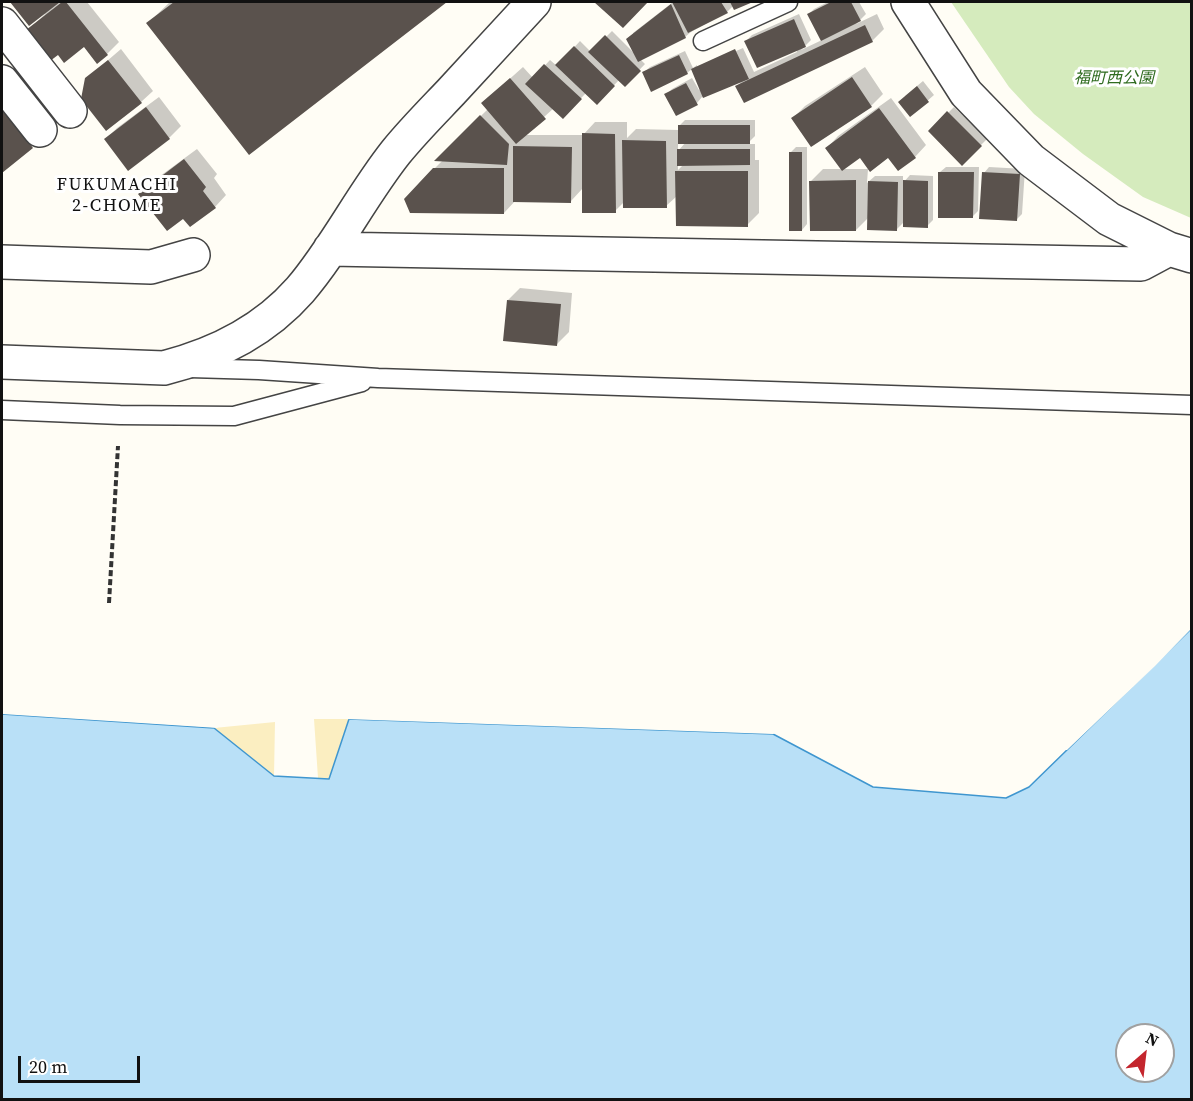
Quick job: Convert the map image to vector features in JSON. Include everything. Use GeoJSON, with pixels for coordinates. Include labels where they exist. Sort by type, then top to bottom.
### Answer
{"type":"FeatureCollection","features":[{"type":"Feature","properties":{"kind":"street"},"geometry":{"type":"LineString","coordinates":[[2,362],[164,368],[189,362],[214,352],[259,326],[298,291],[330,249],[373,182],[397,151],[534,2]]}},
{"type":"Feature","properties":{"kind":"street"},"geometry":{"type":"LineString","coordinates":[[908,2],[966,93],[1031,160],[1109,219],[1180,253]]}},
{"type":"Feature","properties":{"kind":"street"},"geometry":{"type":"LineString","coordinates":[[2,24],[70,111]]}},
{"type":"Feature","properties":{"kind":"street"},"geometry":{"type":"LineString","coordinates":[[2,82],[39,130]]}},
{"type":"Feature","properties":{"kind":"street"},"geometry":{"type":"LineString","coordinates":[[330,249],[1141,264],[1180,253]]}},
{"type":"Feature","properties":{"kind":"street"},"geometry":{"type":"LineString","coordinates":[[2,262],[151,267],[193,255]]}},
{"type":"Feature","properties":{"kind":"lane"},"geometry":{"type":"LineString","coordinates":[[703,42],[788,2]]}},
{"type":"Feature","properties":{"kind":"lane"},"geometry":{"type":"LineString","coordinates":[[164,368],[259,370],[378,378],[1191,405]]}},
{"type":"Feature","properties":{"kind":"lane"},"geometry":{"type":"LineString","coordinates":[[2,410],[120,415],[234,416],[378,378]]}},
{"type":"Feature","properties":{"kind":"path"},"geometry":{"type":"LineString","coordinates":[[109,603],[120,415]]}},
{"type":"Feature","properties":{"kind":"green space","name":"福町西公園"},"geometry":{"type":"Polygon","coordinates":[[[951,2],[1191,2],[1191,218],[1143,197],[1083,154],[1034,114],[1009,87],[951,2]]]}},
{"type":"Feature","properties":{"kind":"sand"},"geometry":{"type":"Polygon","coordinates":[[[314,719],[349,719],[329,779],[318,778],[314,719]]]}},
{"type":"Feature","properties":{"kind":"sand"},"geometry":{"type":"Polygon","coordinates":[[[275,722],[274,776],[214,728],[275,722]]]}},
{"type":"Feature","properties":{"kind":"water"},"geometry":{"type":"Polygon","coordinates":[[[1191,629],[1191,1099],[2,1099],[2,714],[214,728],[274,776],[329,779],[349,719],[773,734],[873,787],[1006,798],[1029,787],[1191,629]]]}},
{"type":"Feature","properties":{"kind":"pier"},"geometry":{"type":"Polygon","coordinates":[[[1192,626],[1155,666],[1067,750],[1063,750],[1192,626]]]}},
{"type":"Feature","properties":{"kind":"pier"},"geometry":{"type":"Polygon","coordinates":[[[2,711],[214,725],[218,728],[2,714],[2,711]]]}},
{"type":"Feature","properties":{"kind":"pier"},"geometry":{"type":"Polygon","coordinates":[[[349,716],[773,731],[777,733],[345,719],[349,716]]]}},
{"type":"Feature","properties":{"kind":"building"},"geometry":{"type":"Polygon","coordinates":[[[10,2],[60,2],[29,26],[10,2]]]}},
{"type":"Feature","properties":{"kind":"building"},"geometry":{"type":"Polygon","coordinates":[[[62,2],[66,2],[108,55],[97,64],[84,47],[64,63],[58,55],[50,61],[26,30],[62,2]]]}},
{"type":"Feature","properties":{"kind":"building"},"geometry":{"type":"Polygon","coordinates":[[[174,2],[447,2],[249,155],[146,23],[174,2]]]}},
{"type":"Feature","properties":{"kind":"building"},"geometry":{"type":"Polygon","coordinates":[[[594,2],[648,2],[623,28],[594,2]]]}},
{"type":"Feature","properties":{"kind":"building"},"geometry":{"type":"Polygon","coordinates":[[[672,2],[721,2],[728,13],[688,33],[672,2]]]}},
{"type":"Feature","properties":{"kind":"building"},"geometry":{"type":"Polygon","coordinates":[[[730,2],[753,2],[734,10],[730,2]]]}},
{"type":"Feature","properties":{"kind":"building"},"geometry":{"type":"Polygon","coordinates":[[[831,2],[851,2],[861,21],[821,41],[807,14],[831,2]]]}},
{"type":"Feature","properties":{"kind":"building"},"geometry":{"type":"Polygon","coordinates":[[[671,4],[686,38],[638,62],[626,39],[671,4]]]}},
{"type":"Feature","properties":{"kind":"building"},"geometry":{"type":"Polygon","coordinates":[[[794,19],[806,47],[757,68],[744,41],[794,19]]]}},
{"type":"Feature","properties":{"kind":"building"},"geometry":{"type":"Polygon","coordinates":[[[865,25],[873,42],[744,103],[735,86],[865,25]]]}},
{"type":"Feature","properties":{"kind":"building"},"geometry":{"type":"Polygon","coordinates":[[[605,35],[641,71],[625,87],[588,52],[605,35]]]}},
{"type":"Feature","properties":{"kind":"building"},"geometry":{"type":"Polygon","coordinates":[[[574,46],[615,86],[597,105],[555,65],[574,46]]]}},
{"type":"Feature","properties":{"kind":"building"},"geometry":{"type":"Polygon","coordinates":[[[735,49],[749,79],[703,98],[691,69],[735,49]]]}},
{"type":"Feature","properties":{"kind":"building"},"geometry":{"type":"Polygon","coordinates":[[[679,55],[688,74],[651,92],[642,72],[679,55]]]}},
{"type":"Feature","properties":{"kind":"building"},"geometry":{"type":"Polygon","coordinates":[[[108,60],[142,103],[106,131],[81,99],[85,78],[108,60]]]}},
{"type":"Feature","properties":{"kind":"building"},"geometry":{"type":"Polygon","coordinates":[[[544,64],[582,99],[563,119],[525,84],[544,64]]]}},
{"type":"Feature","properties":{"kind":"building"},"geometry":{"type":"Polygon","coordinates":[[[852,77],[872,107],[811,147],[791,118],[852,77]]]}},
{"type":"Feature","properties":{"kind":"building"},"geometry":{"type":"Polygon","coordinates":[[[510,78],[546,119],[516,144],[481,103],[510,78]]]}},
{"type":"Feature","properties":{"kind":"building"},"geometry":{"type":"Polygon","coordinates":[[[686,83],[698,105],[676,116],[664,94],[686,83]]]}},
{"type":"Feature","properties":{"kind":"building"},"geometry":{"type":"Polygon","coordinates":[[[917,86],[929,102],[910,117],[898,102],[917,86]]]}},
{"type":"Feature","properties":{"kind":"building"},"geometry":{"type":"Polygon","coordinates":[[[146,107],[170,139],[128,171],[104,139],[146,107]]]}},
{"type":"Feature","properties":{"kind":"building"},"geometry":{"type":"Polygon","coordinates":[[[2,108],[33,148],[2,173],[2,108]]]}},
{"type":"Feature","properties":{"kind":"building"},"geometry":{"type":"Polygon","coordinates":[[[879,108],[916,158],[898,171],[888,158],[870,172],[860,158],[842,171],[825,148],[879,108]]]}},
{"type":"Feature","properties":{"kind":"building"},"geometry":{"type":"Polygon","coordinates":[[[947,111],[982,146],[962,166],[928,131],[947,111]]]}},
{"type":"Feature","properties":{"kind":"building"},"geometry":{"type":"Polygon","coordinates":[[[480,115],[509,144],[507,165],[434,161],[480,115]]]}},
{"type":"Feature","properties":{"kind":"building"},"geometry":{"type":"Polygon","coordinates":[[[678,125],[750,125],[750,144],[678,144],[678,125]]]}},
{"type":"Feature","properties":{"kind":"building"},"geometry":{"type":"Polygon","coordinates":[[[582,133],[615,134],[616,213],[582,213],[582,133]]]}},
{"type":"Feature","properties":{"kind":"building"},"geometry":{"type":"Polygon","coordinates":[[[622,140],[666,141],[667,208],[623,208],[622,140]]]}},
{"type":"Feature","properties":{"kind":"building"},"geometry":{"type":"Polygon","coordinates":[[[513,146],[572,147],[571,203],[513,202],[513,146]]]}},
{"type":"Feature","properties":{"kind":"building"},"geometry":{"type":"Polygon","coordinates":[[[677,149],[750,149],[750,165],[677,166],[677,149]]]}},
{"type":"Feature","properties":{"kind":"building"},"geometry":{"type":"Polygon","coordinates":[[[789,152],[802,152],[802,231],[789,231],[789,152]]]}},
{"type":"Feature","properties":{"kind":"building"},"geometry":{"type":"Polygon","coordinates":[[[184,159],[206,187],[203,191],[216,208],[190,227],[183,219],[167,231],[138,194],[184,159]]]}},
{"type":"Feature","properties":{"kind":"building"},"geometry":{"type":"Polygon","coordinates":[[[433,168],[504,168],[504,214],[410,213],[404,199],[433,168]]]}},
{"type":"Feature","properties":{"kind":"building"},"geometry":{"type":"Polygon","coordinates":[[[675,171],[748,171],[748,227],[676,226],[675,171]]]}},
{"type":"Feature","properties":{"kind":"building"},"geometry":{"type":"Polygon","coordinates":[[[938,172],[974,172],[973,218],[938,218],[938,172]]]}},
{"type":"Feature","properties":{"kind":"building"},"geometry":{"type":"Polygon","coordinates":[[[982,172],[1020,174],[1017,221],[979,219],[982,172]]]}},
{"type":"Feature","properties":{"kind":"building"},"geometry":{"type":"Polygon","coordinates":[[[856,180],[856,231],[810,231],[809,181],[856,180]]]}},
{"type":"Feature","properties":{"kind":"building"},"geometry":{"type":"Polygon","coordinates":[[[903,180],[928,181],[928,228],[903,227],[903,180]]]}},
{"type":"Feature","properties":{"kind":"building"},"geometry":{"type":"Polygon","coordinates":[[[868,181],[898,182],[897,231],[867,230],[868,181]]]}},
{"type":"Feature","properties":{"kind":"building"},"geometry":{"type":"Polygon","coordinates":[[[507,300],[561,304],[557,346],[503,341],[507,300]]]}},
{"type":"Feature","properties":{"kind":"district","name":"FUKUMACHI 2-CHOME"},"geometry":{"type":"Point","coordinates":[117,195]}}]}
